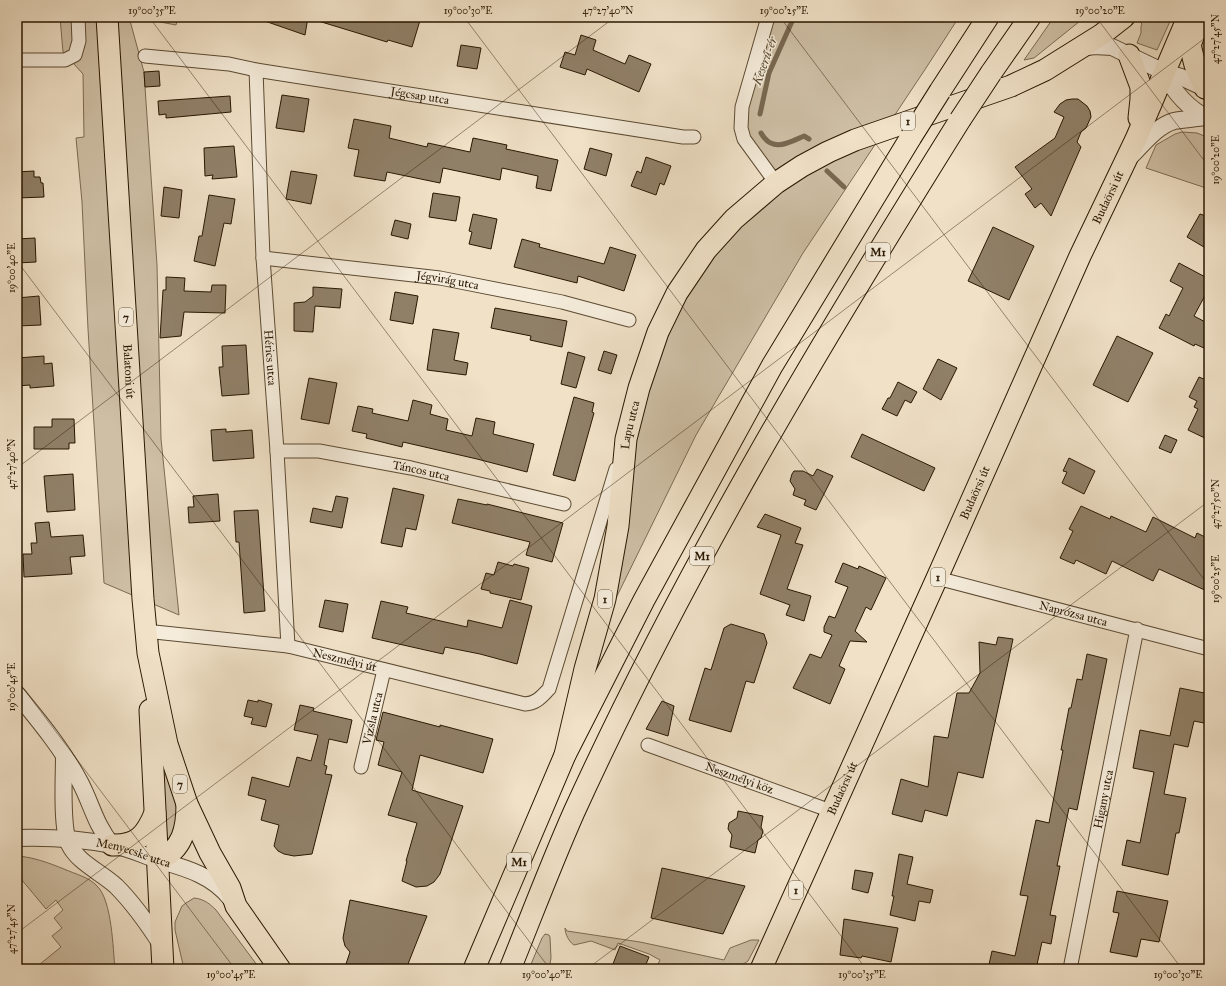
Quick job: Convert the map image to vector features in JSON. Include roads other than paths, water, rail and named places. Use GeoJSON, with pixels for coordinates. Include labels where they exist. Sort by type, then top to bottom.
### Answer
{"type":"FeatureCollection","features":[{"type":"Feature","properties":{"kind":"main road","name":"Balatoni út"},"geometry":{"type":"LineString","coordinates":[[107,17],[145,631],[148,653]]}},
{"type":"Feature","properties":{"kind":"main road","name":"M1"},"geometry":{"type":"LineString","coordinates":[[474,969],[565,755],[644,600],[772,366],[940,90],[988,17]]}},
{"type":"Feature","properties":{"kind":"main road","name":"M1"},"geometry":{"type":"LineString","coordinates":[[510,969],[573,814],[613,730],[693,573],[754,460],[856,289],[960,120],[1030,17]]}},
{"type":"Feature","properties":{"kind":"main road","name":"1"},"geometry":{"type":"LineString","coordinates":[[776,183],[808,162],[848,143],[884,129],[1011,86],[1045,70],[1101,35],[1124,17]]}},
{"type":"Feature","properties":{"kind":"main road","name":"Budaörsi út"},"geometry":{"type":"LineString","coordinates":[[761,969],[1085,245],[1136,139],[1188,17]]}},
{"type":"Feature","properties":{"kind":"main road"},"geometry":{"type":"LineString","coordinates":[[1200,17],[1190,45],[1195,65],[1207,89]]}},
{"type":"Feature","properties":{"kind":"main road"},"geometry":{"type":"LineString","coordinates":[[1129,55],[1141,87],[1136,139]]}},
{"type":"Feature","properties":{"kind":"main road","name":"Lapu utca"},"geometry":{"type":"LineString","coordinates":[[626,439],[639,388],[658,332],[677,293],[706,250],[734,219],[776,183]]}},
{"type":"Feature","properties":{"kind":"main road","name":"1"},"geometry":{"type":"LineString","coordinates":[[565,755],[585,669],[605,599],[618,526],[626,439]]}},
{"type":"Feature","properties":{"kind":"main road","name":"7"},"geometry":{"type":"LineString","coordinates":[[148,653],[167,744],[187,804],[210,853],[230,888],[236,906],[280,969]]}},
{"type":"Feature","properties":{"kind":"main road","name":"7"},"geometry":{"type":"LineString","coordinates":[[148,653],[151,751],[164,969]]}},
{"type":"Feature","properties":{"kind":"main road"},"geometry":{"type":"LineString","coordinates":[[158,860],[170,853],[177,846],[182,837],[187,821],[187,804]]}},
{"type":"Feature","properties":{"kind":"main road"},"geometry":{"type":"LineString","coordinates":[[112,845],[124,846],[133,843],[146,832],[155,813]]}},
{"type":"Feature","properties":{"kind":"street"},"geometry":{"type":"LineString","coordinates":[[17,60],[65,60],[74,55],[79,41],[78,17]]}},
{"type":"Feature","properties":{"kind":"street"},"geometry":{"type":"LineString","coordinates":[[768,17],[742,107],[741,128],[744,139],[776,183]]}},
{"type":"Feature","properties":{"kind":"street"},"geometry":{"type":"LineString","coordinates":[[1081,48],[1094,46],[1112,47],[1164,72],[1181,77],[1207,89]]}},
{"type":"Feature","properties":{"kind":"street","name":"Jégcsap utca"},"geometry":{"type":"LineString","coordinates":[[145,56],[229,64],[256,70],[694,138]]}},
{"type":"Feature","properties":{"kind":"street","name":"Hérics utca"},"geometry":{"type":"LineString","coordinates":[[256,70],[263,258],[277,451],[288,646]]}},
{"type":"Feature","properties":{"kind":"street"},"geometry":{"type":"LineString","coordinates":[[1164,72],[1174,91],[1186,104],[1207,118]]}},
{"type":"Feature","properties":{"kind":"street"},"geometry":{"type":"LineString","coordinates":[[1125,161],[1154,133],[1165,126],[1174,122],[1207,118]]}},
{"type":"Feature","properties":{"kind":"street","name":"Jégvirág utca"},"geometry":{"type":"LineString","coordinates":[[263,258],[440,278],[562,302],[629,320]]}},
{"type":"Feature","properties":{"kind":"street","name":"Lapu utca"},"geometry":{"type":"LineString","coordinates":[[540,699],[549,688],[626,439]]}},
{"type":"Feature","properties":{"kind":"street","name":"Táncos utca"},"geometry":{"type":"LineString","coordinates":[[277,451],[319,451],[411,468],[564,504]]}},
{"type":"Feature","properties":{"kind":"street","name":"Naprózsa utca"},"geometry":{"type":"LineString","coordinates":[[937,578],[1209,649]]}},
{"type":"Feature","properties":{"kind":"street","name":"Higany utca"},"geometry":{"type":"LineString","coordinates":[[1070,969],[1137,629]]}},
{"type":"Feature","properties":{"kind":"street","name":"Neszmélyi út"},"geometry":{"type":"LineString","coordinates":[[145,631],[288,646],[525,704],[532,704],[540,699]]}},
{"type":"Feature","properties":{"kind":"street","name":"Vizsla utca"},"geometry":{"type":"LineString","coordinates":[[361,767],[384,670]]}},
{"type":"Feature","properties":{"kind":"street"},"geometry":{"type":"LineString","coordinates":[[17,694],[64,756],[80,782],[98,825],[112,845]]}},
{"type":"Feature","properties":{"kind":"street","name":"Neszmélyi köz"},"geometry":{"type":"LineString","coordinates":[[648,745],[831,811]]}},
{"type":"Feature","properties":{"kind":"street"},"geometry":{"type":"LineString","coordinates":[[64,756],[64,819],[67,839],[78,857]]}},
{"type":"Feature","properties":{"kind":"street"},"geometry":{"type":"LineString","coordinates":[[18,838],[78,857]]}},
{"type":"Feature","properties":{"kind":"street","name":"Menyecske utca"},"geometry":{"type":"LineString","coordinates":[[18,838],[67,839],[112,845],[192,870],[214,882],[225,892],[236,906]]}},
{"type":"Feature","properties":{"kind":"street","name":"Menyecske utca"},"geometry":{"type":"LineString","coordinates":[[78,857],[104,876],[132,902],[162,947]]}},
{"type":"Feature","properties":{"kind":"waterway","name":"Keserű-ér"},"geometry":{"type":"LineString","coordinates":[[760,114],[769,73],[794,17]]}},
{"type":"Feature","properties":{"kind":"waterway","name":"Keserű-ér"},"geometry":{"type":"LineString","coordinates":[[761,133],[765,139],[775,145],[781,145],[804,136],[809,139]]}},
{"type":"Feature","properties":{"kind":"waterway","name":"Keserű-ér"},"geometry":{"type":"LineString","coordinates":[[827,171],[844,187]]}}]}
